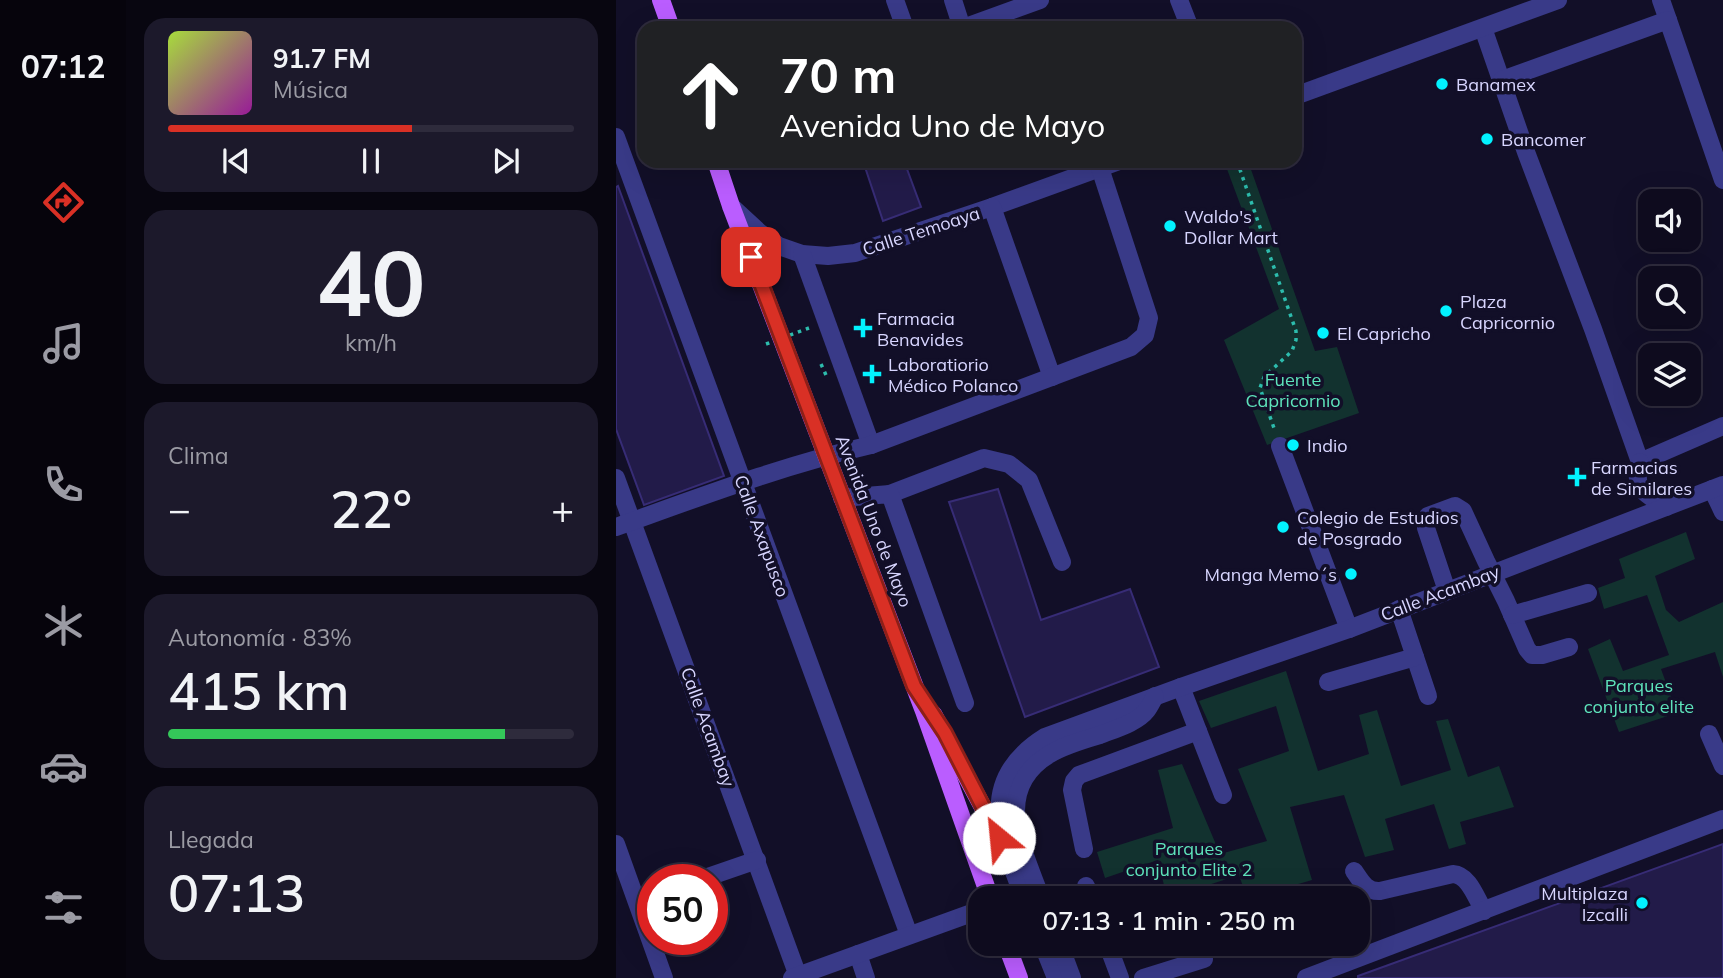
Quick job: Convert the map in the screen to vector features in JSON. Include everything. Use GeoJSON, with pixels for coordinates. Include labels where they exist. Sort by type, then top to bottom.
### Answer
{"type":"FeatureCollection","features":[{"type":"Feature","properties":{"kind":"main road"},"geometry":{"type":"LineString","coordinates":[[661,0],[668,21]]}},
{"type":"Feature","properties":{"kind":"main road","name":"Avenida Uno de Mayo"},"geometry":{"type":"LineString","coordinates":[[718,168],[914,686],[986,886]]}},
{"type":"Feature","properties":{"kind":"main road"},"geometry":{"type":"LineString","coordinates":[[914,686],[945,733],[1009,856]]}},
{"type":"Feature","properties":{"kind":"main road"},"geometry":{"type":"LineString","coordinates":[[1011,956],[1019,978]]}},
{"type":"Feature","properties":{"kind":"street"},"geometry":{"type":"LineString","coordinates":[[895,0],[902,21]]}},
{"type":"Feature","properties":{"kind":"street"},"geometry":{"type":"LineString","coordinates":[[953,0],[960,21]]}},
{"type":"Feature","properties":{"kind":"street"},"geometry":{"type":"LineString","coordinates":[[982,21],[1040,0]]}},
{"type":"Feature","properties":{"kind":"street"},"geometry":{"type":"LineString","coordinates":[[1180,0],[1188,21]]}},
{"type":"Feature","properties":{"kind":"street"},"geometry":{"type":"LineString","coordinates":[[1302,93],[1558,0]]}},
{"type":"Feature","properties":{"kind":"street"},"geometry":{"type":"LineString","coordinates":[[1661,0],[1723,180]]}},
{"type":"Feature","properties":{"kind":"street"},"geometry":{"type":"LineString","coordinates":[[1502,80],[1668,20]]}},
{"type":"Feature","properties":{"kind":"street"},"geometry":{"type":"LineString","coordinates":[[1483,27],[1640,462],[1637,480],[1639,486],[1666,507]]}},
{"type":"Feature","properties":{"kind":"street","name":"Calle Axapusco"},"geometry":{"type":"LineString","coordinates":[[616,137],[909,936]]}},
{"type":"Feature","properties":{"kind":"street"},"geometry":{"type":"LineString","coordinates":[[624,525],[741,482],[826,455],[871,445],[1131,347],[1145,335],[1149,318],[1100,168]]}},
{"type":"Feature","properties":{"kind":"street","name":"Calle Temoaya"},"geometry":{"type":"LineString","coordinates":[[731,206],[779,246],[802,254],[828,257],[855,253],[1100,168]]}},
{"type":"Feature","properties":{"kind":"street"},"geometry":{"type":"LineString","coordinates":[[992,207],[1052,377]]}},
{"type":"Feature","properties":{"kind":"street"},"geometry":{"type":"LineString","coordinates":[[802,254],[871,445]]}},
{"type":"Feature","properties":{"kind":"street"},"geometry":{"type":"LineString","coordinates":[[1640,462],[1723,426]]}},
{"type":"Feature","properties":{"kind":"street"},"geometry":{"type":"LineString","coordinates":[[1280,446],[1349,629]]}},
{"type":"Feature","properties":{"kind":"street"},"geometry":{"type":"LineString","coordinates":[[842,498],[890,494],[984,458],[1009,464],[1028,480],[1062,562]]}},
{"type":"Feature","properties":{"kind":"street","name":"Calle Acambay"},"geometry":{"type":"LineString","coordinates":[[616,478],[624,525],[757,860],[795,977]]}},
{"type":"Feature","properties":{"kind":"street"},"geometry":{"type":"LineString","coordinates":[[1718,487],[1723,512]]}},
{"type":"Feature","properties":{"kind":"street","name":"Calle Acambay"},"geometry":{"type":"LineString","coordinates":[[1020,886],[1002,830],[1001,792],[1004,779],[1016,761],[1045,737],[1349,629],[1718,487]]}},
{"type":"Feature","properties":{"kind":"street"},"geometry":{"type":"LineString","coordinates":[[890,494],[965,704]]}},
{"type":"Feature","properties":{"kind":"street"},"geometry":{"type":"LineString","coordinates":[[1447,591],[1426,528],[1428,516],[1455,506],[1463,511],[1527,649],[1532,655],[1542,655],[1569,647]]}},
{"type":"Feature","properties":{"kind":"street"},"geometry":{"type":"LineString","coordinates":[[1512,615],[1588,593]]}},
{"type":"Feature","properties":{"kind":"street"},"geometry":{"type":"LineString","coordinates":[[1399,609],[1428,696]]}},
{"type":"Feature","properties":{"kind":"street"},"geometry":{"type":"LineString","coordinates":[[1328,682],[1415,657]]}},
{"type":"Feature","properties":{"kind":"street"},"geometry":{"type":"LineString","coordinates":[[1181,687],[1223,795]]}},
{"type":"Feature","properties":{"kind":"street","name":"Calle Acambay"},"geometry":{"type":"LineString","coordinates":[[1037,886],[1016,827],[1016,803],[1023,780],[1031,769],[1052,752],[1134,720],[1147,711],[1155,696]]}},
{"type":"Feature","properties":{"kind":"street"},"geometry":{"type":"LineString","coordinates":[[1084,849],[1072,790],[1079,775],[1198,731]]}},
{"type":"Feature","properties":{"kind":"street"},"geometry":{"type":"LineString","coordinates":[[1709,734],[1723,766]]}},
{"type":"Feature","properties":{"kind":"street"},"geometry":{"type":"LineString","coordinates":[[1306,978],[1723,820]]}},
{"type":"Feature","properties":{"kind":"street"},"geometry":{"type":"LineString","coordinates":[[616,844],[637,884]]}},
{"type":"Feature","properties":{"kind":"street"},"geometry":{"type":"LineString","coordinates":[[728,870],[757,860]]}},
{"type":"Feature","properties":{"kind":"street"},"geometry":{"type":"LineString","coordinates":[[1354,871],[1373,892],[1460,874],[1484,911]]}},
{"type":"Feature","properties":{"kind":"street"},"geometry":{"type":"LineString","coordinates":[[795,977],[968,914]]}},
{"type":"Feature","properties":{"kind":"street"},"geometry":{"type":"LineString","coordinates":[[858,954],[866,978]]}},
{"type":"Feature","properties":{"kind":"street"},"geometry":{"type":"LineString","coordinates":[[658,955],[664,978]]}},
{"type":"Feature","properties":{"kind":"street"},"geometry":{"type":"LineString","coordinates":[[1047,956],[1056,978]]}},
{"type":"Feature","properties":{"kind":"street"},"geometry":{"type":"LineString","coordinates":[[1064,956],[1072,978]]}},
{"type":"Feature","properties":{"kind":"street"},"geometry":{"type":"LineString","coordinates":[[1112,956],[1120,978]]}},
{"type":"Feature","properties":{"kind":"street"},"geometry":{"type":"LineString","coordinates":[[1143,978],[1203,959]]}},
{"type":"Feature","properties":{"kind":"path"},"geometry":{"type":"LineString","coordinates":[[1239,168],[1296,331],[1292,351],[1264,377],[1260,388],[1280,446]]}},
{"type":"Feature","properties":{"kind":"path"},"geometry":{"type":"LineString","coordinates":[[766,344],[809,328]]}},
{"type":"Feature","properties":{"kind":"green space","name":"Fuente Capricornio"},"geometry":{"type":"Polygon","coordinates":[[[1227,168],[1250,168],[1315,351],[1337,347],[1359,413],[1267,445],[1224,340],[1279,309],[1227,168]]]}},
{"type":"Feature","properties":{"kind":"green space","name":"Parques conjunto elite"},"geometry":{"type":"Polygon","coordinates":[[[1686,532],[1695,559],[1655,576],[1666,610],[1679,622],[1723,602],[1723,677],[1715,652],[1661,669],[1677,713],[1619,732],[1588,649],[1610,639],[1623,671],[1669,655],[1647,595],[1604,609],[1598,588],[1625,578],[1619,559],[1686,532]]]}},
{"type":"Feature","properties":{"kind":"green space","name":"Parques conjunto Elite 2"},"geometry":{"type":"Polygon","coordinates":[[[1286,671],[1318,771],[1369,754],[1359,715],[1377,710],[1401,786],[1451,770],[1436,721],[1448,719],[1468,777],[1499,766],[1514,807],[1460,822],[1466,844],[1449,849],[1434,804],[1385,819],[1394,850],[1365,857],[1344,795],[1290,807],[1312,880],[1292,886],[1243,886],[1239,875],[1205,886],[1164,886],[1158,860],[1105,878],[1097,852],[1173,828],[1158,770],[1182,764],[1220,854],[1267,841],[1238,769],[1289,751],[1276,706],[1211,728],[1199,701],[1286,671]]]}},
{"type":"Feature","properties":{"kind":"building"},"geometry":{"type":"Polygon","coordinates":[[[865,168],[907,168],[921,207],[883,221],[865,168]]]}},
{"type":"Feature","properties":{"kind":"building"},"geometry":{"type":"Polygon","coordinates":[[[618,186],[724,476],[644,505],[616,429],[618,186]]]}},
{"type":"Feature","properties":{"kind":"building"},"geometry":{"type":"Polygon","coordinates":[[[998,489],[1041,620],[1130,589],[1159,667],[1025,717],[949,502],[998,489]]]}},
{"type":"Feature","properties":{"kind":"building","name":"Multiplaza Izcalli"},"geometry":{"type":"Polygon","coordinates":[[[1723,844],[1723,978],[1358,978],[1358,976],[1723,844]]]}},
{"type":"Feature","properties":{"kind":"place","name":"Banamex"},"geometry":{"type":"Point","coordinates":[1442,84]}},
{"type":"Feature","properties":{"kind":"place","name":"Bancomer"},"geometry":{"type":"Point","coordinates":[1487,139]}},
{"type":"Feature","properties":{"kind":"place","name":"Waldo's Dollar Mart"},"geometry":{"type":"Point","coordinates":[1170,226]}},
{"type":"Feature","properties":{"kind":"place","name":"Plaza Capricornio"},"geometry":{"type":"Point","coordinates":[1446,311]}},
{"type":"Feature","properties":{"kind":"place","name":"Farmacia Benavides"},"geometry":{"type":"Point","coordinates":[863,328]}},
{"type":"Feature","properties":{"kind":"place","name":"El Capricho"},"geometry":{"type":"Point","coordinates":[1323,333]}},
{"type":"Feature","properties":{"kind":"place","name":"Laboratiorio Médico Polanco"},"geometry":{"type":"Point","coordinates":[872,374]}},
{"type":"Feature","properties":{"kind":"place","name":"Indio"},"geometry":{"type":"Point","coordinates":[1293,445]}},
{"type":"Feature","properties":{"kind":"place","name":"Farmacias de Similares"},"geometry":{"type":"Point","coordinates":[1577,477]}},
{"type":"Feature","properties":{"kind":"place","name":"Colegio de Estudios de Posgrado"},"geometry":{"type":"Point","coordinates":[1283,527]}},
{"type":"Feature","properties":{"kind":"place","name":"Manga Memo´s"},"geometry":{"type":"Point","coordinates":[1351,574]}},
{"type":"Feature","properties":{"kind":"place","name":"Multiplaza Izcalli"},"geometry":{"type":"Point","coordinates":[1642,903]}},
{"type":"Feature","properties":{"kind":"route"},"geometry":{"type":"LineString","coordinates":[[751,257],[914,686],[945,733],[999,838]]}}]}
